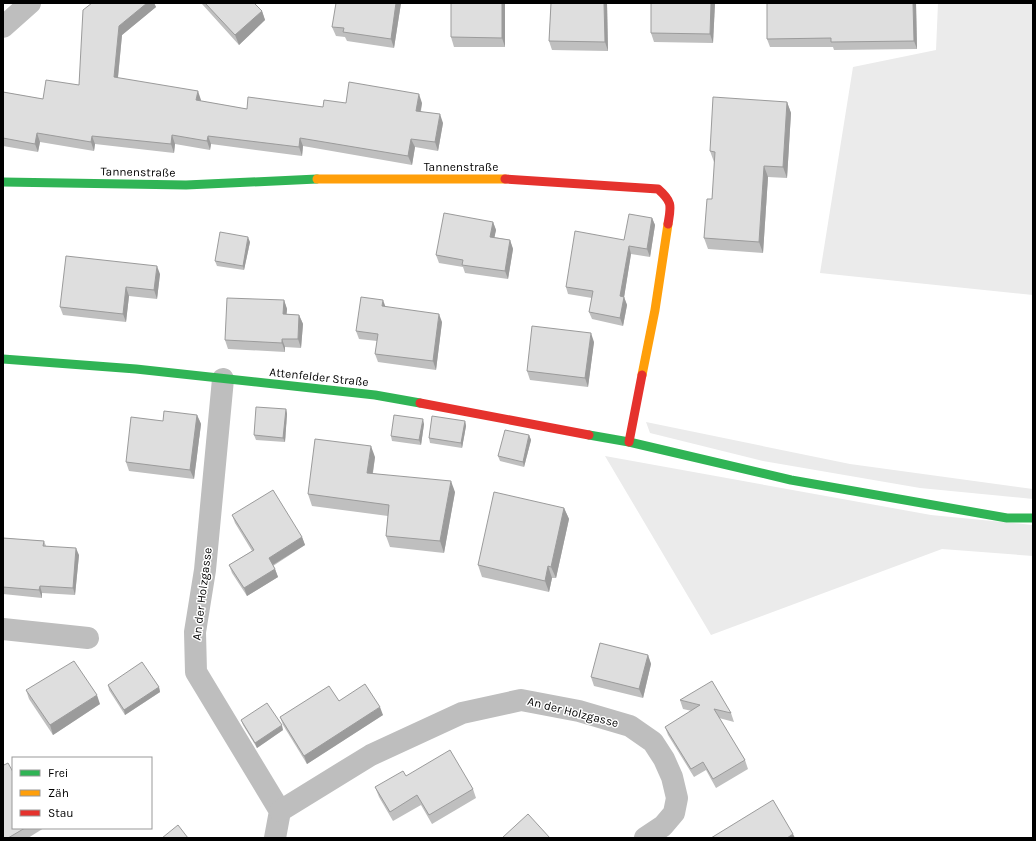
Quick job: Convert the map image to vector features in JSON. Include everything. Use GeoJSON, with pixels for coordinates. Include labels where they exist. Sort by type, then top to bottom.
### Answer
{"type":"FeatureCollection","features":[{"type":"Feature","properties":{"kind":"street"},"geometry":{"type":"LineString","coordinates":[[3,27],[30,3]]}},
{"type":"Feature","properties":{"kind":"street","name":"Tannenstraße"},"geometry":{"type":"LineString","coordinates":[[3,182],[186,185],[308,179],[513,179],[658,189],[666,196],[671,205],[655,310],[629,442]]}},
{"type":"Feature","properties":{"kind":"street","name":"Attenfelder Straße"},"geometry":{"type":"LineString","coordinates":[[3,360],[136,369],[375,395],[629,442],[791,480],[1007,518],[1033,518]]}},
{"type":"Feature","properties":{"kind":"street","name":"An der Holzgasse"},"geometry":{"type":"LineString","coordinates":[[223,379],[205,570],[195,632],[196,672],[280,812],[371,755],[462,713],[521,700],[580,711],[630,726],[653,742],[664,759],[672,777],[677,798],[674,813],[663,826],[645,838]]}},
{"type":"Feature","properties":{"kind":"street"},"geometry":{"type":"LineString","coordinates":[[3,629],[88,638]]}},
{"type":"Feature","properties":{"kind":"street"},"geometry":{"type":"LineString","coordinates":[[275,838],[280,812]]}},
{"type":"Feature","properties":{"kind":"shaded area"},"geometry":{"type":"Polygon","coordinates":[[[938,3],[1033,3],[1033,295],[820,273],[853,67],[936,50],[938,3]]]}},
{"type":"Feature","properties":{"kind":"shaded area"},"geometry":{"type":"Polygon","coordinates":[[[646,422],[850,464],[1033,489],[1033,499],[920,488],[763,461],[650,433],[646,422]]]}},
{"type":"Feature","properties":{"kind":"shaded area"},"geometry":{"type":"Polygon","coordinates":[[[605,456],[931,515],[1033,525],[1033,556],[942,549],[711,635],[605,456]]]}},
{"type":"Feature","properties":{"kind":"building"},"geometry":{"type":"Polygon","coordinates":[[[92,3],[147,3],[119,26],[114,77],[198,91],[196,100],[247,109],[248,97],[323,107],[324,100],[346,103],[349,82],[419,94],[416,111],[440,114],[435,142],[411,139],[408,156],[300,138],[299,147],[208,136],[207,141],[172,135],[171,144],[92,136],[91,142],[37,133],[35,144],[3,138],[3,92],[43,99],[46,80],[79,85],[83,10],[92,3]]]}},
{"type":"Feature","properties":{"kind":"building"},"geometry":{"type":"Polygon","coordinates":[[[205,3],[254,3],[262,11],[235,35],[205,3]]]}},
{"type":"Feature","properties":{"kind":"building"},"geometry":{"type":"Polygon","coordinates":[[[336,3],[396,3],[391,39],[343,32],[344,28],[332,27],[336,3]]]}},
{"type":"Feature","properties":{"kind":"building"},"geometry":{"type":"Polygon","coordinates":[[[451,3],[502,3],[502,38],[451,37],[451,3]]]}},
{"type":"Feature","properties":{"kind":"building"},"geometry":{"type":"Polygon","coordinates":[[[551,3],[604,3],[605,42],[549,41],[551,3]]]}},
{"type":"Feature","properties":{"kind":"building"},"geometry":{"type":"Polygon","coordinates":[[[651,3],[711,3],[710,34],[651,33],[651,3]]]}},
{"type":"Feature","properties":{"kind":"building"},"geometry":{"type":"Polygon","coordinates":[[[767,3],[913,3],[914,41],[831,42],[831,38],[767,39],[767,3]]]}},
{"type":"Feature","properties":{"kind":"building"},"geometry":{"type":"Polygon","coordinates":[[[713,97],[787,102],[783,167],[764,166],[759,242],[704,238],[707,199],[712,199],[715,152],[710,151],[713,97]]]}},
{"type":"Feature","properties":{"kind":"building"},"geometry":{"type":"Polygon","coordinates":[[[444,213],[493,222],[490,237],[510,240],[505,271],[462,265],[463,260],[436,255],[444,213]]]}},
{"type":"Feature","properties":{"kind":"building"},"geometry":{"type":"Polygon","coordinates":[[[629,214],[652,218],[647,249],[629,246],[620,296],[624,297],[620,318],[589,312],[593,291],[566,287],[575,231],[624,240],[629,214]]]}},
{"type":"Feature","properties":{"kind":"building"},"geometry":{"type":"Polygon","coordinates":[[[220,232],[248,237],[243,266],[215,261],[220,232]]]}},
{"type":"Feature","properties":{"kind":"building"},"geometry":{"type":"Polygon","coordinates":[[[66,256],[157,266],[154,290],[126,287],[123,314],[60,307],[66,256]]]}},
{"type":"Feature","properties":{"kind":"building"},"geometry":{"type":"Polygon","coordinates":[[[361,297],[383,300],[382,306],[439,314],[433,361],[375,354],[378,334],[356,331],[361,297]]]}},
{"type":"Feature","properties":{"kind":"building"},"geometry":{"type":"Polygon","coordinates":[[[227,298],[284,300],[283,314],[299,315],[298,339],[282,339],[282,343],[225,340],[227,298]]]}},
{"type":"Feature","properties":{"kind":"building"},"geometry":{"type":"Polygon","coordinates":[[[532,326],[591,333],[585,378],[527,371],[532,326]]]}},
{"type":"Feature","properties":{"kind":"building"},"geometry":{"type":"Polygon","coordinates":[[[256,407],[286,409],[283,438],[254,435],[256,407]]]}},
{"type":"Feature","properties":{"kind":"building"},"geometry":{"type":"Polygon","coordinates":[[[164,411],[197,415],[190,470],[126,462],[131,417],[163,421],[164,411]]]}},
{"type":"Feature","properties":{"kind":"building"},"geometry":{"type":"Polygon","coordinates":[[[394,415],[423,419],[419,440],[391,436],[394,415]]]}},
{"type":"Feature","properties":{"kind":"building"},"geometry":{"type":"Polygon","coordinates":[[[432,416],[465,421],[461,443],[429,438],[432,416]]]}},
{"type":"Feature","properties":{"kind":"building"},"geometry":{"type":"Polygon","coordinates":[[[505,430],[529,435],[523,462],[498,456],[505,430]]]}},
{"type":"Feature","properties":{"kind":"building"},"geometry":{"type":"Polygon","coordinates":[[[315,439],[371,446],[367,473],[451,481],[440,541],[386,536],[389,505],[308,494],[315,439]]]}},
{"type":"Feature","properties":{"kind":"building"},"geometry":{"type":"Polygon","coordinates":[[[273,490],[302,537],[269,558],[275,569],[244,588],[229,565],[254,550],[232,515],[273,490]]]}},
{"type":"Feature","properties":{"kind":"building"},"geometry":{"type":"Polygon","coordinates":[[[494,492],[564,508],[551,567],[548,566],[545,581],[478,565],[494,492]]]}},
{"type":"Feature","properties":{"kind":"building"},"geometry":{"type":"Polygon","coordinates":[[[3,538],[44,541],[43,546],[76,548],[73,588],[40,586],[39,590],[3,587],[3,538]]]}},
{"type":"Feature","properties":{"kind":"building"},"geometry":{"type":"Polygon","coordinates":[[[600,643],[648,655],[639,689],[591,677],[600,643]]]}},
{"type":"Feature","properties":{"kind":"building"},"geometry":{"type":"Polygon","coordinates":[[[74,661],[97,695],[50,725],[26,690],[74,661]]]}},
{"type":"Feature","properties":{"kind":"building"},"geometry":{"type":"Polygon","coordinates":[[[142,662],[159,687],[124,710],[108,685],[142,662]]]}},
{"type":"Feature","properties":{"kind":"building"},"geometry":{"type":"Polygon","coordinates":[[[712,681],[731,713],[714,709],[745,760],[713,779],[703,762],[691,769],[665,727],[700,705],[680,700],[712,681]]]}},
{"type":"Feature","properties":{"kind":"building"},"geometry":{"type":"Polygon","coordinates":[[[365,684],[380,707],[304,756],[280,717],[329,686],[339,701],[365,684]]]}},
{"type":"Feature","properties":{"kind":"building"},"geometry":{"type":"Polygon","coordinates":[[[267,703],[282,725],[255,743],[241,720],[267,703]]]}},
{"type":"Feature","properties":{"kind":"building"},"geometry":{"type":"Polygon","coordinates":[[[450,750],[473,789],[429,815],[417,795],[390,812],[375,787],[403,771],[406,776],[450,750]]]}},
{"type":"Feature","properties":{"kind":"building"},"geometry":{"type":"Polygon","coordinates":[[[3,763],[4,765],[8,763],[12,770],[12,829],[23,829],[8,838],[3,838],[3,763]]]}},
{"type":"Feature","properties":{"kind":"building"},"geometry":{"type":"Polygon","coordinates":[[[773,800],[793,834],[787,838],[711,838],[773,800]]]}},
{"type":"Feature","properties":{"kind":"building"},"geometry":{"type":"Polygon","coordinates":[[[528,814],[550,838],[502,838],[528,814]]]}},
{"type":"Feature","properties":{"kind":"building"},"geometry":{"type":"Polygon","coordinates":[[[178,825],[188,838],[162,838],[178,825]]]}},
{"type":"Feature","properties":{"kind":"traffic: fast"},"geometry":{"type":"LineString","coordinates":[[3,182],[186,185],[317,179]]}},
{"type":"Feature","properties":{"kind":"traffic: fast"},"geometry":{"type":"LineString","coordinates":[[3,359],[136,369],[375,395],[420,403]]}},
{"type":"Feature","properties":{"kind":"traffic: fast"},"geometry":{"type":"LineString","coordinates":[[589,435],[629,442],[791,480],[1007,518],[1033,518]]}},
{"type":"Feature","properties":{"kind":"traffic: slow"},"geometry":{"type":"LineString","coordinates":[[317,179],[505,179]]}},
{"type":"Feature","properties":{"kind":"traffic: slow"},"geometry":{"type":"LineString","coordinates":[[642,375],[655,310],[668,224]]}},
{"type":"Feature","properties":{"kind":"traffic: jam"},"geometry":{"type":"LineString","coordinates":[[505,179],[658,189],[669,201],[670,213],[668,224]]}},
{"type":"Feature","properties":{"kind":"traffic: jam"},"geometry":{"type":"LineString","coordinates":[[629,442],[642,375]]}},
{"type":"Feature","properties":{"kind":"traffic: jam"},"geometry":{"type":"LineString","coordinates":[[420,403],[589,435]]}}]}
